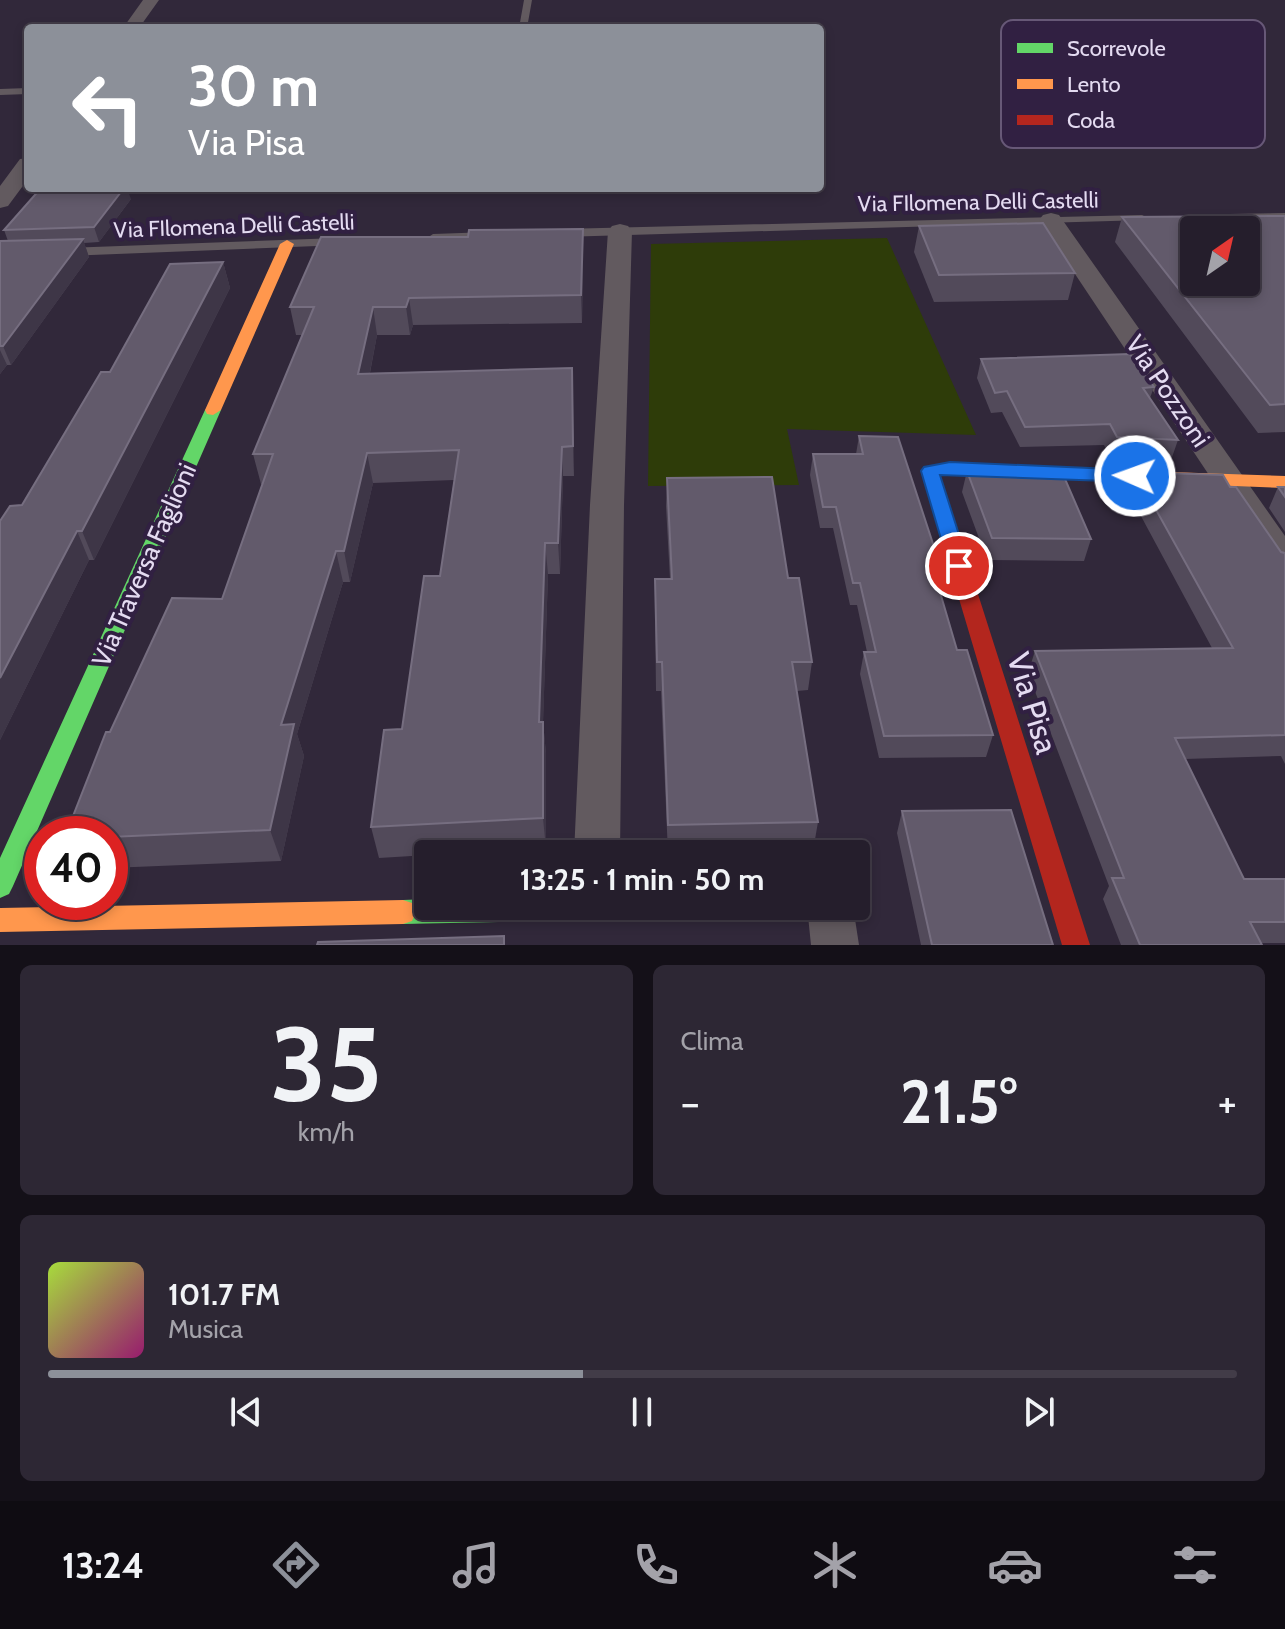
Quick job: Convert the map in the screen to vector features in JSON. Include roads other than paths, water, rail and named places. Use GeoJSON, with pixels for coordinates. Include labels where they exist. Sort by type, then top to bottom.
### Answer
{"type":"FeatureCollection","features":[{"type":"Feature","properties":{"kind":"street"},"geometry":{"type":"LineString","coordinates":[[134,24],[151,0]]}},
{"type":"Feature","properties":{"kind":"street"},"geometry":{"type":"LineString","coordinates":[[0,201],[24,169]]}},
{"type":"Feature","properties":{"kind":"street","name":"Via Pozzoni"},"geometry":{"type":"LineString","coordinates":[[1051,220],[1285,562]]}},
{"type":"Feature","properties":{"kind":"street"},"geometry":{"type":"LineString","coordinates":[[597,840],[607,505],[620,231]]}},
{"type":"Feature","properties":{"kind":"street","name":"Via Traversa Faglioni"},"geometry":{"type":"LineString","coordinates":[[0,886],[287,244]]}},
{"type":"Feature","properties":{"kind":"street","name":"Via Pisa"},"geometry":{"type":"LineString","coordinates":[[1076,945],[930,471],[950,468],[1231,479]]}},
{"type":"Feature","properties":{"kind":"street"},"geometry":{"type":"LineString","coordinates":[[1231,479],[1285,482]]}},
{"type":"Feature","properties":{"kind":"street"},"geometry":{"type":"LineString","coordinates":[[0,920],[414,920]]}},
{"type":"Feature","properties":{"kind":"street"},"geometry":{"type":"LineString","coordinates":[[832,920],[835,945]]}},
{"type":"Feature","properties":{"kind":"lane"},"geometry":{"type":"LineString","coordinates":[[524,24],[528,0]]}},
{"type":"Feature","properties":{"kind":"lane"},"geometry":{"type":"LineString","coordinates":[[0,92],[24,91]]}},
{"type":"Feature","properties":{"kind":"lane"},"geometry":{"type":"LineString","coordinates":[[1260,216],[1285,216]]}},
{"type":"Feature","properties":{"kind":"lane","name":"Via FIlomena Delli Castelli"},"geometry":{"type":"LineString","coordinates":[[545,234],[1160,218]]}},
{"type":"Feature","properties":{"kind":"lane"},"geometry":{"type":"LineString","coordinates":[[424,238],[499,235]]}},
{"type":"Feature","properties":{"kind":"lane","name":"Via FIlomena Delli Castelli"},"geometry":{"type":"LineString","coordinates":[[58,252],[348,242]]}}]}
